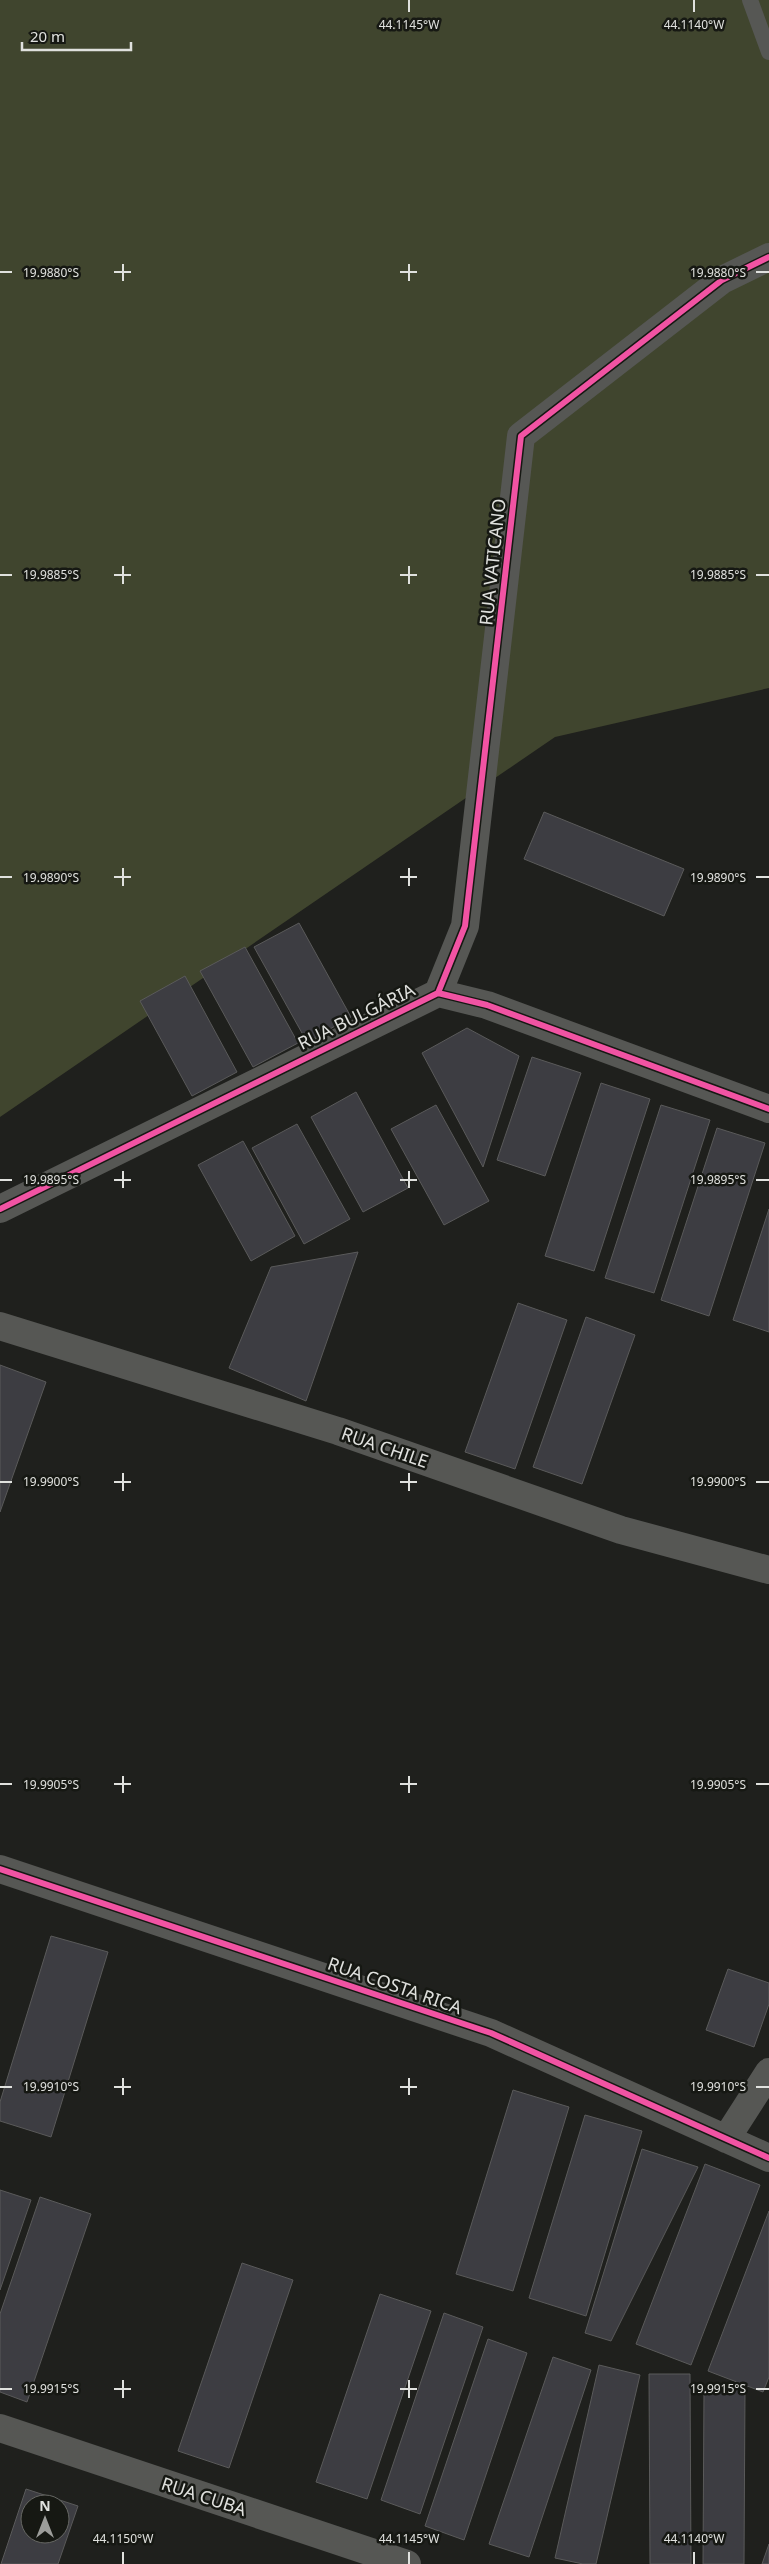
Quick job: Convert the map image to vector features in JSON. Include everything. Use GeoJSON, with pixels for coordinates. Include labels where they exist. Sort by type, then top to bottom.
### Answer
{"type":"FeatureCollection","features":[{"type":"Feature","properties":{"kind":"street","name":"RUA VATICANO"},"geometry":{"type":"LineString","coordinates":[[438,993],[465,926],[521,436],[722,280],[769,257]]}},
{"type":"Feature","properties":{"kind":"street","name":"RUA BULGÁRIA"},"geometry":{"type":"LineString","coordinates":[[0,1209],[438,993],[487,1005],[769,1108]]}},
{"type":"Feature","properties":{"kind":"street","name":"RUA CHILE"},"geometry":{"type":"LineString","coordinates":[[0,1326],[338,1430],[621,1530],[769,1570]]}},
{"type":"Feature","properties":{"kind":"street","name":"RUA COSTA RICA"},"geometry":{"type":"LineString","coordinates":[[0,1869],[491,2034],[769,2158]]}},
{"type":"Feature","properties":{"kind":"street"},"geometry":{"type":"LineString","coordinates":[[726,2139],[769,2072]]}},
{"type":"Feature","properties":{"kind":"street","name":"RUA CUBA"},"geometry":{"type":"LineString","coordinates":[[0,2428],[407,2564]]}},
{"type":"Feature","properties":{"kind":"lane"},"geometry":{"type":"LineString","coordinates":[[750,0],[769,52]]}},
{"type":"Feature","properties":{"kind":"green space"},"geometry":{"type":"Polygon","coordinates":[[[0,0],[769,0],[769,688],[555,737],[0,1117],[0,0]]]}},
{"type":"Feature","properties":{"kind":"building"},"geometry":{"type":"Polygon","coordinates":[[[544,812],[684,869],[664,916],[524,859],[544,812]]]}},
{"type":"Feature","properties":{"kind":"building"},"geometry":{"type":"Polygon","coordinates":[[[299,923],[351,1017],[307,1042],[254,947],[299,923]]]}},
{"type":"Feature","properties":{"kind":"building"},"geometry":{"type":"Polygon","coordinates":[[[245,947],[298,1043],[253,1067],[200,971],[245,947]]]}},
{"type":"Feature","properties":{"kind":"building"},"geometry":{"type":"Polygon","coordinates":[[[185,976],[237,1072],[192,1096],[140,1001],[185,976]]]}},
{"type":"Feature","properties":{"kind":"building"},"geometry":{"type":"Polygon","coordinates":[[[467,1028],[519,1056],[483,1167],[422,1053],[467,1028]]]}},
{"type":"Feature","properties":{"kind":"building"},"geometry":{"type":"Polygon","coordinates":[[[532,1057],[581,1073],[545,1176],[497,1160],[532,1057]]]}},
{"type":"Feature","properties":{"kind":"building"},"geometry":{"type":"Polygon","coordinates":[[[601,1083],[650,1099],[594,1271],[545,1256],[601,1083]]]}},
{"type":"Feature","properties":{"kind":"building"},"geometry":{"type":"Polygon","coordinates":[[[356,1092],[408,1188],[363,1212],[311,1117],[356,1092]]]}},
{"type":"Feature","properties":{"kind":"building"},"geometry":{"type":"Polygon","coordinates":[[[436,1105],[489,1201],[444,1225],[391,1129],[436,1105]]]}},
{"type":"Feature","properties":{"kind":"building"},"geometry":{"type":"Polygon","coordinates":[[[661,1105],[710,1120],[654,1293],[605,1278],[661,1105]]]}},
{"type":"Feature","properties":{"kind":"building"},"geometry":{"type":"Polygon","coordinates":[[[297,1124],[350,1219],[304,1244],[252,1148],[297,1124]]]}},
{"type":"Feature","properties":{"kind":"building"},"geometry":{"type":"Polygon","coordinates":[[[717,1128],[765,1143],[709,1316],[661,1300],[717,1128]]]}},
{"type":"Feature","properties":{"kind":"building"},"geometry":{"type":"Polygon","coordinates":[[[243,1141],[295,1236],[251,1261],[198,1165],[243,1141]]]}},
{"type":"Feature","properties":{"kind":"building"},"geometry":{"type":"Polygon","coordinates":[[[769,1209],[769,1332],[733,1320],[769,1209]]]}},
{"type":"Feature","properties":{"kind":"building"},"geometry":{"type":"Polygon","coordinates":[[[358,1252],[306,1401],[229,1368],[271,1267],[358,1252]]]}},
{"type":"Feature","properties":{"kind":"building"},"geometry":{"type":"Polygon","coordinates":[[[518,1303],[567,1320],[515,1469],[465,1452],[518,1303]]]}},
{"type":"Feature","properties":{"kind":"building"},"geometry":{"type":"Polygon","coordinates":[[[586,1317],[635,1335],[582,1484],[533,1467],[586,1317]]]}},
{"type":"Feature","properties":{"kind":"building"},"geometry":{"type":"Polygon","coordinates":[[[0,1365],[46,1382],[0,1512],[0,1365]]]}},
{"type":"Feature","properties":{"kind":"building"},"geometry":{"type":"Polygon","coordinates":[[[51,1936],[108,1952],[51,2137],[0,2121],[0,2102],[51,1936]]]}},
{"type":"Feature","properties":{"kind":"building"},"geometry":{"type":"Polygon","coordinates":[[[728,1969],[769,1983],[769,2004],[754,2047],[706,2030],[728,1969]]]}},
{"type":"Feature","properties":{"kind":"building"},"geometry":{"type":"Polygon","coordinates":[[[513,2090],[569,2107],[513,2291],[456,2274],[513,2090]]]}},
{"type":"Feature","properties":{"kind":"building"},"geometry":{"type":"Polygon","coordinates":[[[585,2115],[642,2131],[586,2316],[529,2298],[585,2115]]]}},
{"type":"Feature","properties":{"kind":"building"},"geometry":{"type":"Polygon","coordinates":[[[642,2149],[698,2167],[611,2341],[585,2333],[642,2149]]]}},
{"type":"Feature","properties":{"kind":"building"},"geometry":{"type":"Polygon","coordinates":[[[705,2164],[760,2185],[691,2365],[636,2344],[705,2164]]]}},
{"type":"Feature","properties":{"kind":"building"},"geometry":{"type":"Polygon","coordinates":[[[0,2190],[31,2200],[0,2290],[0,2190]]]}},
{"type":"Feature","properties":{"kind":"building"},"geometry":{"type":"Polygon","coordinates":[[[40,2197],[91,2214],[27,2402],[0,2392],[0,2314],[40,2197]]]}},
{"type":"Feature","properties":{"kind":"building"},"geometry":{"type":"Polygon","coordinates":[[[769,2211],[769,2377],[763,2392],[708,2371],[769,2211]]]}},
{"type":"Feature","properties":{"kind":"building"},"geometry":{"type":"Polygon","coordinates":[[[242,2263],[293,2280],[229,2468],[178,2451],[242,2263]]]}},
{"type":"Feature","properties":{"kind":"building"},"geometry":{"type":"Polygon","coordinates":[[[380,2294],[431,2311],[367,2499],[316,2482],[380,2294]]]}},
{"type":"Feature","properties":{"kind":"building"},"geometry":{"type":"Polygon","coordinates":[[[444,2313],[483,2327],[420,2514],[381,2500],[444,2313]]]}},
{"type":"Feature","properties":{"kind":"building"},"geometry":{"type":"Polygon","coordinates":[[[488,2339],[527,2353],[464,2540],[425,2526],[488,2339]]]}},
{"type":"Feature","properties":{"kind":"building"},"geometry":{"type":"Polygon","coordinates":[[[553,2357],[591,2370],[529,2557],[489,2544],[553,2357]]]}},
{"type":"Feature","properties":{"kind":"building"},"geometry":{"type":"Polygon","coordinates":[[[599,2365],[640,2375],[596,2564],[583,2564],[555,2558],[599,2365]]]}},
{"type":"Feature","properties":{"kind":"building"},"geometry":{"type":"Polygon","coordinates":[[[649,2374],[690,2374],[691,2564],[650,2564],[649,2374]]]}},
{"type":"Feature","properties":{"kind":"building"},"geometry":{"type":"Polygon","coordinates":[[[704,2388],[745,2388],[744,2564],[703,2564],[704,2388]]]}},
{"type":"Feature","properties":{"kind":"building"},"geometry":{"type":"Polygon","coordinates":[[[26,2489],[41,2494],[24,2494],[26,2489]]]}},
{"type":"Feature","properties":{"kind":"building"},"geometry":{"type":"Polygon","coordinates":[[[70,2503],[78,2506],[70,2529],[70,2503]]]}},
{"type":"Feature","properties":{"kind":"building"},"geometry":{"type":"Polygon","coordinates":[[[20,2507],[20,2544],[65,2544],[58,2564],[1,2564],[20,2507]]]}},
{"type":"Feature","properties":{"kind":"building"},"geometry":{"type":"Polygon","coordinates":[[[769,2544],[769,2564],[762,2564],[769,2544]]]}},
{"type":"Feature","properties":{"kind":"cycle path"},"geometry":{"type":"LineString","coordinates":[[438,993],[465,926],[521,436],[722,280],[769,257]]}},
{"type":"Feature","properties":{"kind":"cycle path"},"geometry":{"type":"LineString","coordinates":[[0,1209],[438,993],[487,1005],[769,1109]]}},
{"type":"Feature","properties":{"kind":"cycle path"},"geometry":{"type":"LineString","coordinates":[[0,1869],[491,2033],[769,2158]]}}]}
